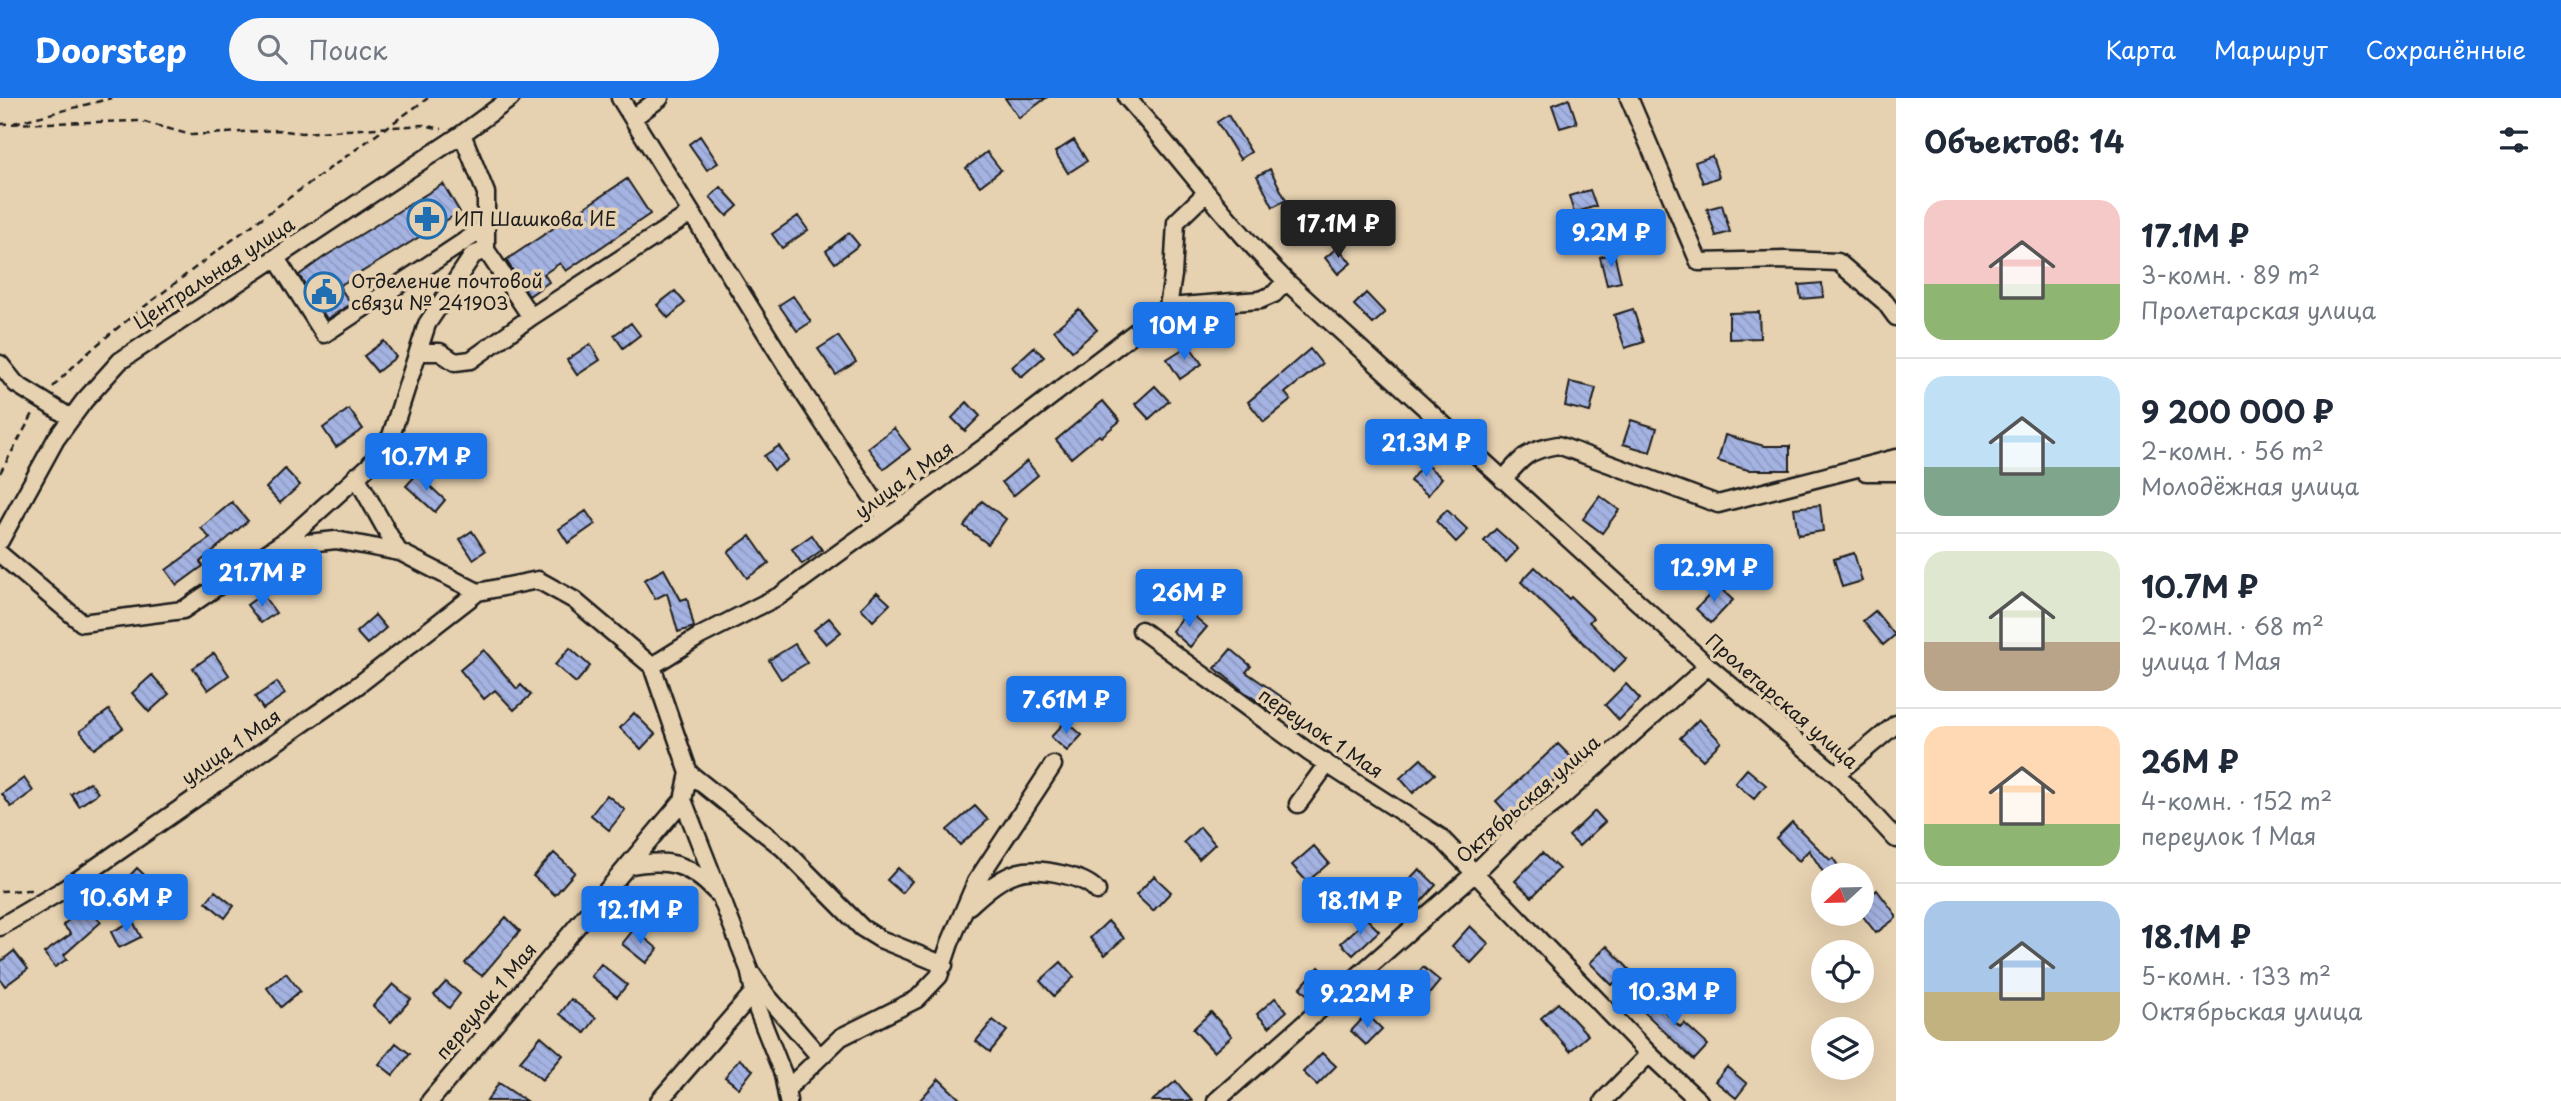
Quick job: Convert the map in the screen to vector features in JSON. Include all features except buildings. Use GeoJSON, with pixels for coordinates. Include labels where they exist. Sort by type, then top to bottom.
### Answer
{"type":"FeatureCollection","features":[{"type":"Feature","properties":{"kind":"street","name":"Центральная улица"},"geometry":{"type":"LineString","coordinates":[[0,541],[56,439],[120,361],[462,134],[511,98]]}},
{"type":"Feature","properties":{"kind":"street"},"geometry":{"type":"LineString","coordinates":[[620,98],[804,394],[887,518]]}},
{"type":"Feature","properties":{"kind":"street"},"geometry":{"type":"LineString","coordinates":[[633,118],[660,98]]}},
{"type":"Feature","properties":{"kind":"street","name":"Пролетарская улица"},"geometry":{"type":"LineString","coordinates":[[1128,98],[1205,194],[1257,253],[1286,281],[1708,666],[1836,774],[1896,839]]}},
{"type":"Feature","properties":{"kind":"street"},"geometry":{"type":"LineString","coordinates":[[1629,98],[1699,262],[1838,262],[1885,302],[1896,317]]}},
{"type":"Feature","properties":{"kind":"street"},"geometry":{"type":"LineString","coordinates":[[462,134],[486,193],[486,250],[531,317]]}},
{"type":"Feature","properties":{"kind":"street"},"geometry":{"type":"LineString","coordinates":[[1205,194],[1176,222],[1168,307],[1260,300],[1274,294],[1286,281]]}},
{"type":"Feature","properties":{"kind":"street"},"geometry":{"type":"LineString","coordinates":[[418,352],[440,352],[455,362],[471,360],[531,317],[691,213]]}},
{"type":"Feature","properties":{"kind":"street"},"geometry":{"type":"LineString","coordinates":[[276,258],[324,334],[486,227]]}},
{"type":"Feature","properties":{"kind":"street"},"geometry":{"type":"LineString","coordinates":[[0,554],[82,623],[183,610],[289,538],[369,467],[391,436],[427,324],[472,255],[486,250]]}},
{"type":"Feature","properties":{"kind":"street","name":"улица 1 Мая"},"geometry":{"type":"LineString","coordinates":[[652,666],[700,635],[781,595],[989,444],[1168,307]]}},
{"type":"Feature","properties":{"kind":"street"},"geometry":{"type":"LineString","coordinates":[[0,363],[16,384],[71,418]]}},
{"type":"Feature","properties":{"kind":"street"},"geometry":{"type":"LineString","coordinates":[[1503,480],[1523,456],[1539,448],[1558,445],[1718,504],[1896,458]]}},
{"type":"Feature","properties":{"kind":"street"},"geometry":{"type":"LineString","coordinates":[[1849,472],[1896,472]]}},
{"type":"Feature","properties":{"kind":"street"},"geometry":{"type":"LineString","coordinates":[[356,476],[399,552]]}},
{"type":"Feature","properties":{"kind":"street"},"geometry":{"type":"LineString","coordinates":[[277,546],[336,540],[399,552],[478,592],[538,580],[574,600],[652,666],[689,773],[683,800],[749,970],[764,1031],[788,1095]]}},
{"type":"Feature","properties":{"kind":"street","name":"улица 1 Мая"},"geometry":{"type":"LineString","coordinates":[[0,927],[66,888],[334,702],[478,592]]}},
{"type":"Feature","properties":{"kind":"street","name":"переулок 1 Мая"},"geometry":{"type":"LineString","coordinates":[[1141,630],[1327,764],[1440,837],[1649,1054],[1699,1101]]}},
{"type":"Feature","properties":{"kind":"street","name":"Октябрьская улица"},"geometry":{"type":"LineString","coordinates":[[1216,1101],[1475,873],[1514,834],[1559,800],[1708,666]]}},
{"type":"Feature","properties":{"kind":"street"},"geometry":{"type":"LineString","coordinates":[[1836,774],[1896,724]]}},
{"type":"Feature","properties":{"kind":"street"},"geometry":{"type":"LineString","coordinates":[[1298,804],[1327,764]]}},
{"type":"Feature","properties":{"kind":"street"},"geometry":{"type":"LineString","coordinates":[[788,1095],[820,1056],[849,1032],[917,999],[939,976],[976,882],[1053,765]]}},
{"type":"Feature","properties":{"kind":"street"},"geometry":{"type":"LineString","coordinates":[[689,773],[783,848],[862,928],[880,939],[944,965]]}},
{"type":"Feature","properties":{"kind":"street","name":"переулок 1 Мая"},"geometry":{"type":"LineString","coordinates":[[430,1101],[683,800]]}},
{"type":"Feature","properties":{"kind":"street"},"geometry":{"type":"LineString","coordinates":[[627,866],[653,861],[678,864],[708,883],[720,897]]}},
{"type":"Feature","properties":{"kind":"street"},"geometry":{"type":"LineString","coordinates":[[965,909],[991,886],[1025,871],[1075,876],[1093,885],[1097,891]]}},
{"type":"Feature","properties":{"kind":"street"},"geometry":{"type":"LineString","coordinates":[[749,970],[767,996],[820,1056]]}},
{"type":"Feature","properties":{"kind":"street"},"geometry":{"type":"LineString","coordinates":[[659,1101],[753,993]]}},
{"type":"Feature","properties":{"kind":"street"},"geometry":{"type":"LineString","coordinates":[[1603,1101],[1649,1054]]}},
{"type":"Feature","properties":{"kind":"path"},"geometry":{"type":"LineString","coordinates":[[8,124],[112,98]]}},
{"type":"Feature","properties":{"kind":"path"},"geometry":{"type":"LineString","coordinates":[[0,473],[41,400],[72,366],[286,200],[428,98]]}},
{"type":"Feature","properties":{"kind":"path"},"geometry":{"type":"LineString","coordinates":[[0,124],[141,121],[191,135],[423,125],[462,134]]}},
{"type":"Feature","properties":{"kind":"place","name":"ИП Шашкова ИЕ"},"geometry":{"type":"Point","coordinates":[427,219]}},
{"type":"Feature","properties":{"kind":"place","name":"Отделение почтовой связи № 241903"},"geometry":{"type":"Point","coordinates":[324,292]}}]}
